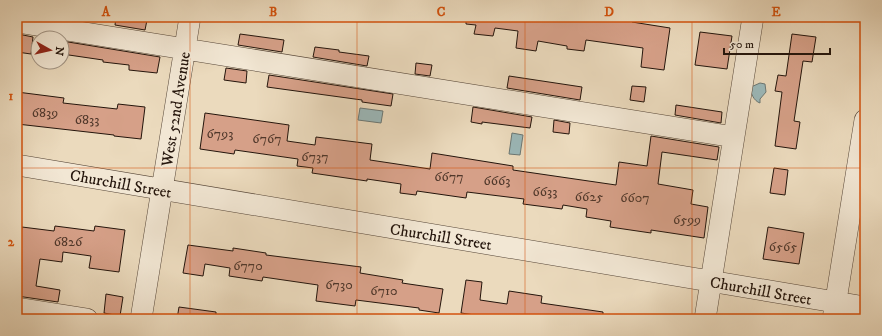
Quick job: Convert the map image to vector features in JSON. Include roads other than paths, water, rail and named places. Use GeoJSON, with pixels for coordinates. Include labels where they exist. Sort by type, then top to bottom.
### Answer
{"type":"FeatureCollection","features":[{"type":"Feature","properties":{"kind":"street","name":"West 52nd Avenue"},"geometry":{"type":"LineString","coordinates":[[141,319],[190,17]]}},
{"type":"Feature","properties":{"kind":"street"},"geometry":{"type":"LineString","coordinates":[[704,319],[753,17]]}},
{"type":"Feature","properties":{"kind":"street"},"geometry":{"type":"LineString","coordinates":[[17,22],[734,137]]}},
{"type":"Feature","properties":{"kind":"street"},"geometry":{"type":"LineString","coordinates":[[835,310],[865,120]]}},
{"type":"Feature","properties":{"kind":"street","name":"Churchill Street"},"geometry":{"type":"LineString","coordinates":[[17,165],[710,281],[835,310],[865,307]]}},
{"type":"Feature","properties":{"kind":"street"},"geometry":{"type":"LineString","coordinates":[[17,308],[87,319]]}},
{"type":"Feature","properties":{"kind":"water"},"geometry":{"type":"Polygon","coordinates":[[[760,83],[765,84],[766,92],[760,99],[760,103],[754,99],[751,87],[760,83]]]}},
{"type":"Feature","properties":{"kind":"water"},"geometry":{"type":"Polygon","coordinates":[[[360,108],[383,111],[381,123],[358,120],[360,108]]]}},
{"type":"Feature","properties":{"kind":"water"},"geometry":{"type":"Polygon","coordinates":[[[512,133],[523,135],[520,155],[509,154],[512,133]]]}}]}
